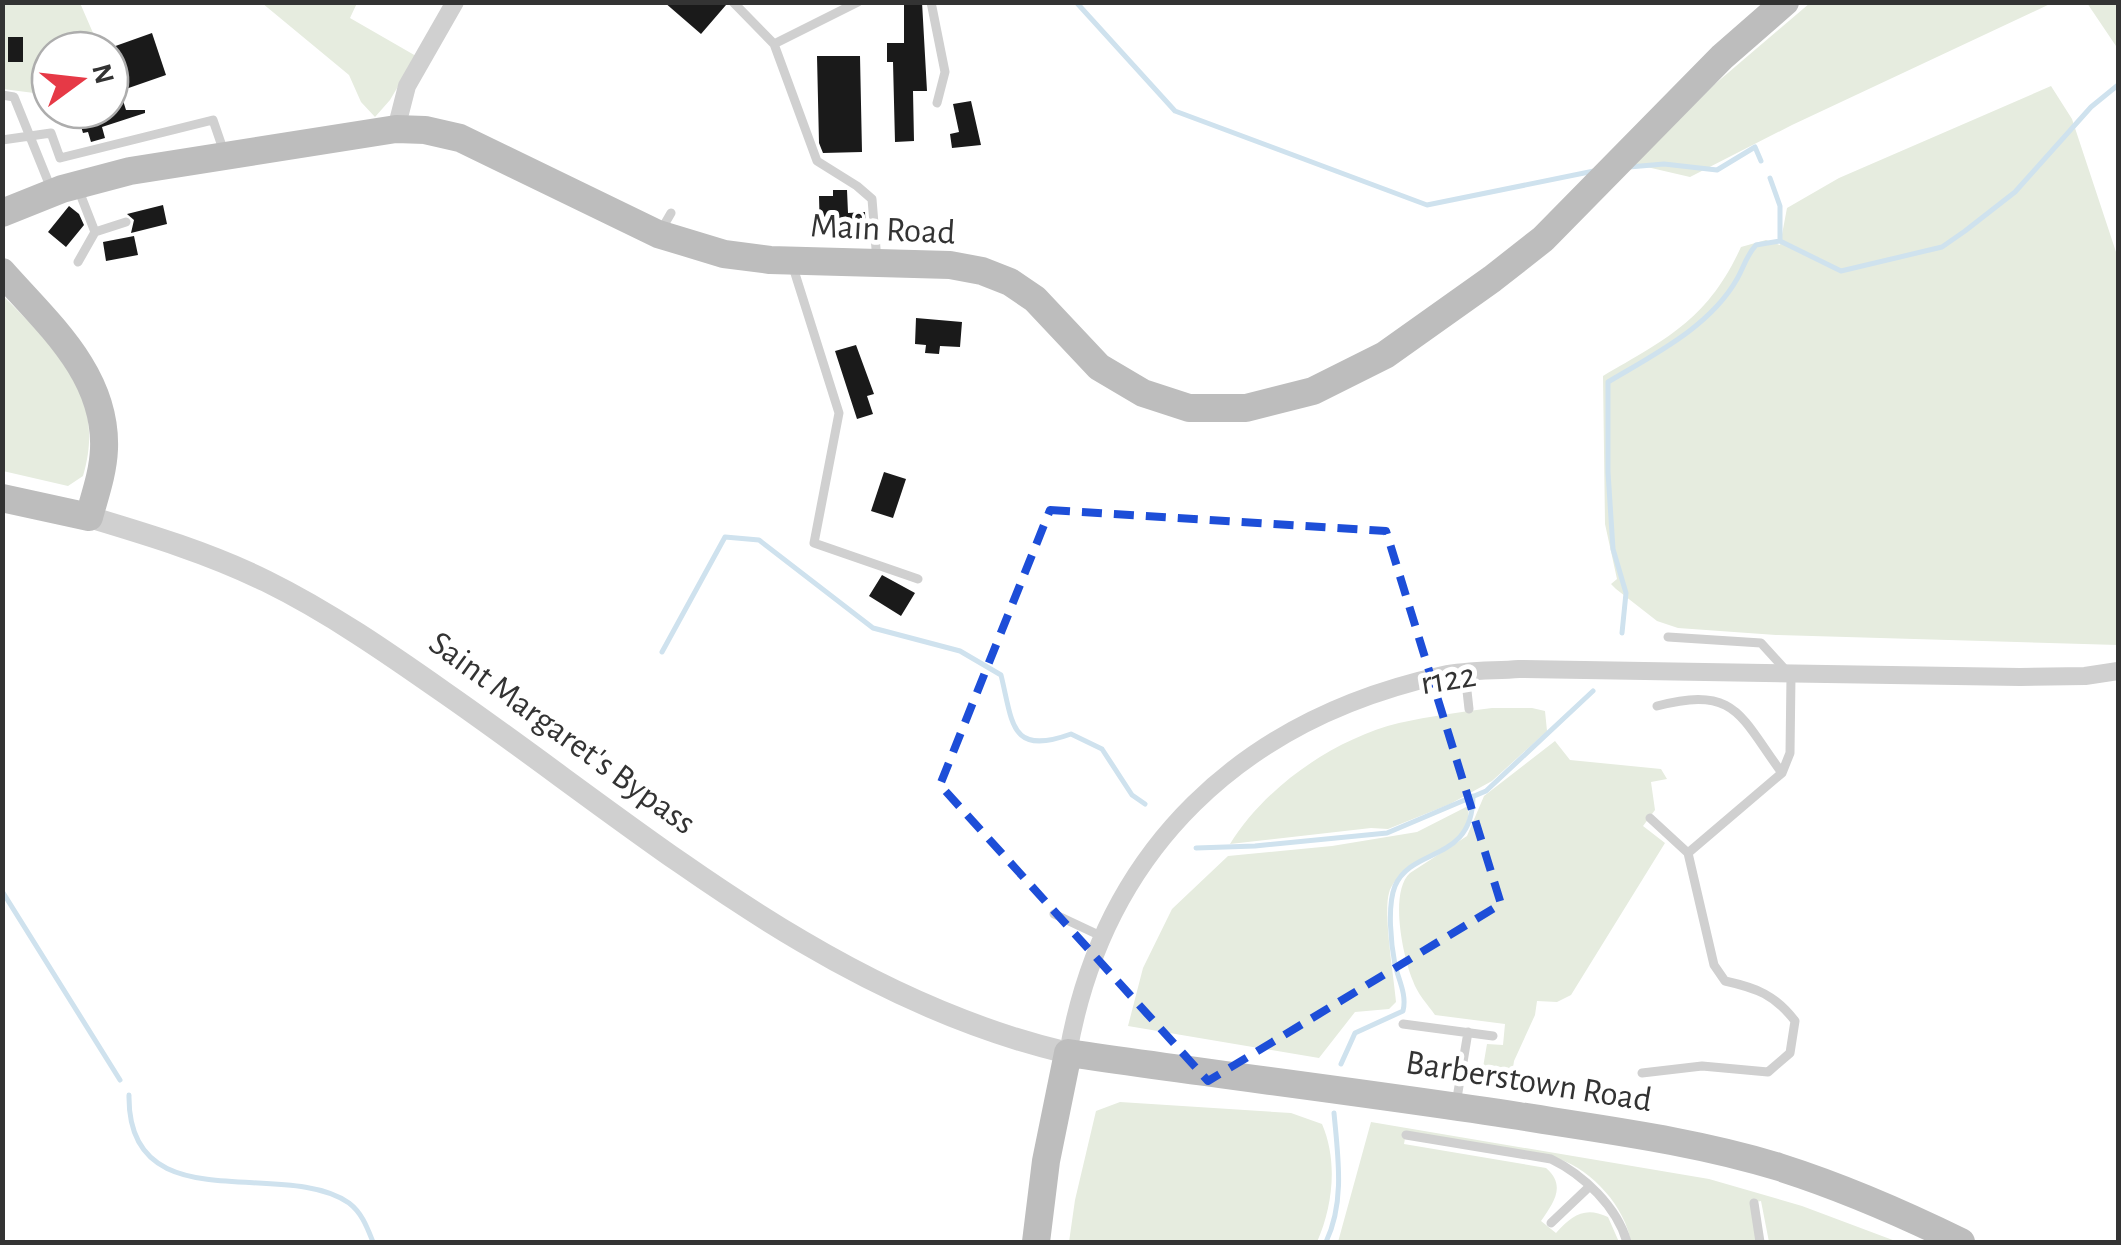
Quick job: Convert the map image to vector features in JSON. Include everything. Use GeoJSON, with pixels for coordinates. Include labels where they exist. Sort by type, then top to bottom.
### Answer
{"type":"FeatureCollection","features":[{"type":"Feature","properties":{"kind":"main road","name":"Main Road"},"geometry":{"type":"LineString","coordinates":[[2,213],[66,188],[130,172],[396,129],[425,130],[472,143],[664,224],[724,254],[982,271],[1010,282],[1035,299],[1099,367],[1143,393],[1189,408],[1246,408],[1312,391],[1385,355],[1543,239],[1722,57],[1785,2]]}},
{"type":"Feature","properties":{"kind":"main road"},"geometry":{"type":"LineString","coordinates":[[2,272],[70,347],[85,372],[101,420],[104,452],[88,517]]}},
{"type":"Feature","properties":{"kind":"main road","name":"Saint Margaret's Bypass"},"geometry":{"type":"LineString","coordinates":[[2,498],[88,517]]}},
{"type":"Feature","properties":{"kind":"main road"},"geometry":{"type":"LineString","coordinates":[[1036,1242],[1046,1161],[1068,1052]]}},
{"type":"Feature","properties":{"kind":"main road","name":"Barberstown Road"},"geometry":{"type":"LineString","coordinates":[[1068,1052],[1455,1106],[1730,1154],[1836,1187],[1961,1242]]}},
{"type":"Feature","properties":{"kind":"street"},"geometry":{"type":"LineString","coordinates":[[396,129],[407,86],[454,2]]}},
{"type":"Feature","properties":{"kind":"street","name":"Saint Margaret's Bypass"},"geometry":{"type":"LineString","coordinates":[[88,517],[219,560],[314,608],[393,657],[782,932],[892,991],[946,1014],[998,1034],[1068,1052]]}},
{"type":"Feature","properties":{"kind":"street","name":"r122"},"geometry":{"type":"LineString","coordinates":[[1068,1052],[1093,955],[1138,871],[1178,818],[1231,769],[1304,722],[1373,694],[1447,674],[1583,668],[1791,676],[2020,677],[2085,676],[2118,670]]}},
{"type":"Feature","properties":{"kind":"lane"},"geometry":{"type":"LineString","coordinates":[[733,2],[774,44],[817,161],[872,199],[877,264]]}},
{"type":"Feature","properties":{"kind":"lane"},"geometry":{"type":"LineString","coordinates":[[774,44],[858,2]]}},
{"type":"Feature","properties":{"kind":"lane"},"geometry":{"type":"LineString","coordinates":[[932,2],[945,72],[936,103]]}},
{"type":"Feature","properties":{"kind":"lane"},"geometry":{"type":"LineString","coordinates":[[2,95],[14,97],[29,138],[95,232]]}},
{"type":"Feature","properties":{"kind":"lane"},"geometry":{"type":"LineString","coordinates":[[60,158],[212,120],[226,158]]}},
{"type":"Feature","properties":{"kind":"lane"},"geometry":{"type":"LineString","coordinates":[[2,140],[51,132],[66,188]]}},
{"type":"Feature","properties":{"kind":"lane"},"geometry":{"type":"LineString","coordinates":[[78,262],[95,232],[126,222]]}},
{"type":"Feature","properties":{"kind":"lane"},"geometry":{"type":"LineString","coordinates":[[791,261],[839,413],[814,543],[918,580]]}},
{"type":"Feature","properties":{"kind":"lane"},"geometry":{"type":"LineString","coordinates":[[1668,637],[1761,643],[1791,676],[1790,752],[1782,773],[1688,852]]}},
{"type":"Feature","properties":{"kind":"lane"},"geometry":{"type":"LineString","coordinates":[[1465,673],[1468,709]]}},
{"type":"Feature","properties":{"kind":"lane"},"geometry":{"type":"LineString","coordinates":[[1657,706],[1704,698],[1727,704],[1782,773]]}},
{"type":"Feature","properties":{"kind":"lane"},"geometry":{"type":"LineString","coordinates":[[1642,1073],[1702,1066],[1768,1072],[1790,1053],[1795,1021],[1783,1005],[1761,989],[1725,981],[1714,965],[1688,852],[1650,818]]}},
{"type":"Feature","properties":{"kind":"lane"},"geometry":{"type":"LineString","coordinates":[[1054,914],[1102,937]]}},
{"type":"Feature","properties":{"kind":"lane"},"geometry":{"type":"LineString","coordinates":[[1403,1024],[1493,1036]]}},
{"type":"Feature","properties":{"kind":"lane"},"geometry":{"type":"LineString","coordinates":[[1455,1106],[1468,1032]]}},
{"type":"Feature","properties":{"kind":"lane"},"geometry":{"type":"LineString","coordinates":[[1406,1135],[1551,1158],[1590,1186],[1623,1228],[1627,1242]]}},
{"type":"Feature","properties":{"kind":"lane"},"geometry":{"type":"LineString","coordinates":[[1551,1222],[1590,1186]]}},
{"type":"Feature","properties":{"kind":"lane"},"geometry":{"type":"LineString","coordinates":[[1754,1204],[1760,1242]]}},
{"type":"Feature","properties":{"kind":"highlighted area"},"geometry":{"type":"Polygon","coordinates":[[[1050,510],[1386,531],[1501,904],[1208,1081],[940,785],[1050,510]]]}},
{"type":"Feature","properties":{"kind":"shaded area"},"geometry":{"type":"Polygon","coordinates":[[[3,3],[80,3],[92,30],[30,30],[30,92],[3,89],[3,3]]]}},
{"type":"Feature","properties":{"kind":"shaded area"},"geometry":{"type":"Polygon","coordinates":[[[262,3],[357,3],[350,18],[416,56],[375,117],[361,102],[349,75],[262,3]]]}},
{"type":"Feature","properties":{"kind":"shaded area"},"geometry":{"type":"Polygon","coordinates":[[[1810,3],[2052,3],[1690,177],[1634,164],[1715,84],[1810,3]]]}},
{"type":"Feature","properties":{"kind":"shaded area"},"geometry":{"type":"Polygon","coordinates":[[[2087,3],[2118,3],[2118,49],[2087,3]]]}},
{"type":"Feature","properties":{"kind":"shaded area"},"geometry":{"type":"Polygon","coordinates":[[[2051,86],[2072,119],[2118,258],[2118,645],[1776,635],[1678,628],[1657,621],[1616,589],[1611,584],[1617,579],[1605,524],[1603,376],[1684,324],[1715,292],[1741,247],[1766,240],[1780,245],[1787,208],[1839,178],[2051,86]]]}},
{"type":"Feature","properties":{"kind":"shaded area"},"geometry":{"type":"Polygon","coordinates":[[[3,296],[58,355],[82,397],[89,447],[83,476],[68,486],[3,471],[3,296]]]}},
{"type":"Feature","properties":{"kind":"shaded area"},"geometry":{"type":"Polygon","coordinates":[[[1492,708],[1545,711],[1547,731],[1492,781],[1450,804],[1388,829],[1230,844],[1262,803],[1326,753],[1399,723],[1492,708]]]}},
{"type":"Feature","properties":{"kind":"shaded area"},"geometry":{"type":"Polygon","coordinates":[[[1555,741],[1570,760],[1661,769],[1667,779],[1651,782],[1655,810],[1643,826],[1665,843],[1571,995],[1557,1002],[1537,1001],[1535,1015],[1514,1061],[1511,1081],[1481,1079],[1487,1044],[1503,1045],[1505,1024],[1435,1015],[1417,990],[1409,970],[1400,925],[1400,895],[1410,873],[1467,836],[1484,796],[1555,741]]]}},
{"type":"Feature","properties":{"kind":"shaded area"},"geometry":{"type":"Polygon","coordinates":[[[1468,806],[1467,822],[1460,834],[1407,870],[1389,893],[1388,930],[1396,1002],[1389,1009],[1355,1012],[1319,1058],[1128,1026],[1143,968],[1172,909],[1228,856],[1332,846],[1417,832],[1468,806]]]}},
{"type":"Feature","properties":{"kind":"shaded area"},"geometry":{"type":"Polygon","coordinates":[[[1120,1102],[1291,1113],[1322,1124],[1330,1153],[1332,1183],[1317,1242],[1069,1242],[1096,1111],[1120,1102]]]}},
{"type":"Feature","properties":{"kind":"shaded area"},"geometry":{"type":"Polygon","coordinates":[[[1371,1122],[1709,1179],[1802,1206],[1898,1242],[1769,1242],[1761,1201],[1751,1203],[1757,1242],[1631,1242],[1622,1216],[1606,1192],[1572,1165],[1559,1159],[1406,1133],[1404,1144],[1546,1168],[1557,1188],[1541,1221],[1556,1233],[1579,1214],[1600,1214],[1608,1217],[1619,1242],[1338,1242],[1371,1122]]]}},
{"type":"Feature","properties":{"kind":"building"},"geometry":{"type":"Polygon","coordinates":[[[664,2],[725,2],[726,5],[701,34],[664,2]]]}},
{"type":"Feature","properties":{"kind":"building"},"geometry":{"type":"Polygon","coordinates":[[[904,2],[922,2],[927,91],[913,91],[914,141],[895,142],[893,62],[887,62],[887,43],[904,43],[904,2]]]}},
{"type":"Feature","properties":{"kind":"building"},"geometry":{"type":"Polygon","coordinates":[[[152,33],[166,75],[130,88],[130,41],[152,33]]]}},
{"type":"Feature","properties":{"kind":"building"},"geometry":{"type":"Polygon","coordinates":[[[8,37],[23,37],[23,62],[8,62],[8,37]]]}},
{"type":"Feature","properties":{"kind":"building"},"geometry":{"type":"Polygon","coordinates":[[[817,56],[860,56],[862,152],[823,153],[819,143],[817,56]]]}},
{"type":"Feature","properties":{"kind":"building"},"geometry":{"type":"Polygon","coordinates":[[[971,101],[981,145],[952,148],[950,134],[959,132],[953,104],[971,101]]]}},
{"type":"Feature","properties":{"kind":"building"},"geometry":{"type":"Polygon","coordinates":[[[130,110],[145,113],[130,118],[130,110]]]}},
{"type":"Feature","properties":{"kind":"building"},"geometry":{"type":"Polygon","coordinates":[[[82,130],[103,130],[105,138],[91,142],[88,132],[82,130]]]}},
{"type":"Feature","properties":{"kind":"building"},"geometry":{"type":"Polygon","coordinates":[[[833,190],[847,190],[848,213],[865,212],[866,235],[820,234],[819,196],[833,196],[833,190]]]}},
{"type":"Feature","properties":{"kind":"building"},"geometry":{"type":"Polygon","coordinates":[[[163,205],[167,224],[131,233],[134,220],[127,214],[163,205]]]}},
{"type":"Feature","properties":{"kind":"building"},"geometry":{"type":"Polygon","coordinates":[[[69,206],[84,225],[66,247],[48,232],[69,206]]]}},
{"type":"Feature","properties":{"kind":"building"},"geometry":{"type":"Polygon","coordinates":[[[134,236],[138,255],[106,261],[103,242],[134,236]]]}},
{"type":"Feature","properties":{"kind":"building"},"geometry":{"type":"Polygon","coordinates":[[[916,318],[962,322],[960,347],[940,346],[939,354],[925,353],[926,345],[915,344],[916,318]]]}},
{"type":"Feature","properties":{"kind":"building"},"geometry":{"type":"Polygon","coordinates":[[[856,345],[874,394],[867,396],[873,414],[857,419],[835,351],[856,345]]]}},
{"type":"Feature","properties":{"kind":"building"},"geometry":{"type":"Polygon","coordinates":[[[884,472],[906,479],[893,518],[871,511],[884,472]]]}},
{"type":"Feature","properties":{"kind":"building"},"geometry":{"type":"Polygon","coordinates":[[[882,575],[915,593],[901,616],[869,596],[882,575]]]}},
{"type":"Feature","properties":{"kind":"waterway"},"geometry":{"type":"LineString","coordinates":[[1076,2],[1175,111],[1427,205],[1594,171]]}},
{"type":"Feature","properties":{"kind":"waterway"},"geometry":{"type":"LineString","coordinates":[[1622,633],[1626,593],[1613,549],[1608,382],[1679,338],[1712,312],[1756,245],[1780,241],[1841,271],[1942,247],[2015,192],[2091,107],[2118,85]]}},
{"type":"Feature","properties":{"kind":"waterway"},"geometry":{"type":"LineString","coordinates":[[1629,167],[1664,164],[1717,170],[1755,147],[1761,161]]}},
{"type":"Feature","properties":{"kind":"waterway"},"geometry":{"type":"LineString","coordinates":[[1770,178],[1780,206],[1780,241]]}},
{"type":"Feature","properties":{"kind":"waterway"},"geometry":{"type":"LineString","coordinates":[[662,652],[725,537],[759,540],[873,628],[960,651],[1001,675],[1012,721],[1025,738],[1051,740],[1071,734],[1102,749],[1132,795],[1145,804]]}},
{"type":"Feature","properties":{"kind":"waterway"},"geometry":{"type":"LineString","coordinates":[[1196,848],[1387,833],[1486,791],[1593,691]]}},
{"type":"Feature","properties":{"kind":"waterway"},"geometry":{"type":"LineString","coordinates":[[1341,1064],[1355,1033],[1403,1011],[1391,936],[1395,886],[1414,864],[1453,843],[1463,833],[1473,796]]}},
{"type":"Feature","properties":{"kind":"waterway"},"geometry":{"type":"LineString","coordinates":[[2,891],[120,1080]]}},
{"type":"Feature","properties":{"kind":"waterway"},"geometry":{"type":"LineString","coordinates":[[129,1095],[135,1135],[153,1160],[181,1174],[214,1180],[321,1190],[354,1207],[373,1242]]}},
{"type":"Feature","properties":{"kind":"waterway"},"geometry":{"type":"LineString","coordinates":[[1326,1242],[1338,1195],[1334,1113]]}}]}
